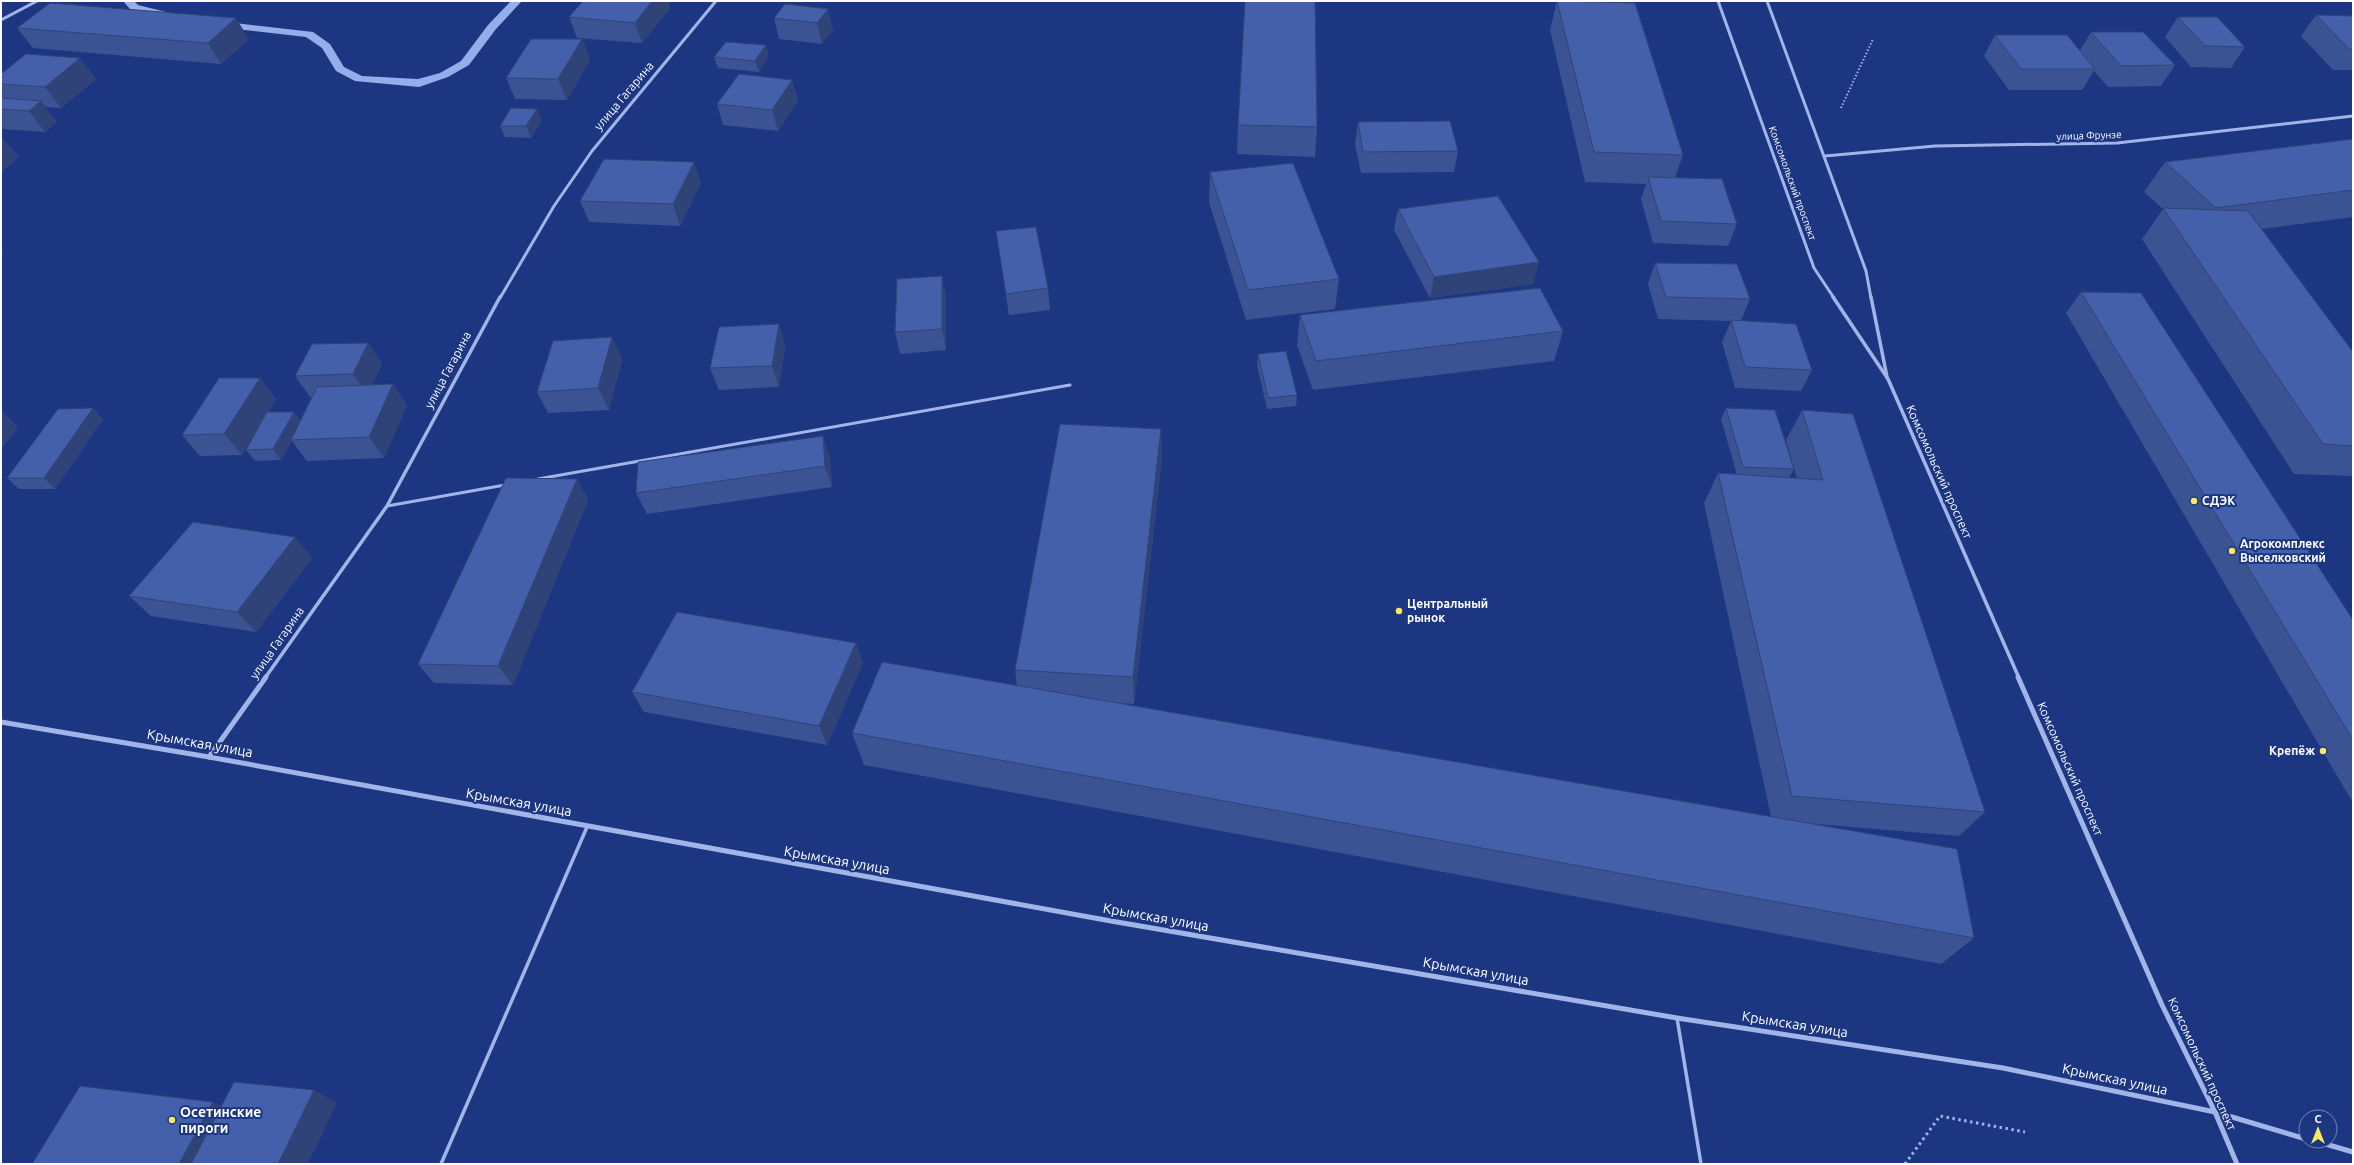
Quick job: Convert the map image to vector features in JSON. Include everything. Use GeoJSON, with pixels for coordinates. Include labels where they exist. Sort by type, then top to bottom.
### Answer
{"type":"FeatureCollection","features":[{"type":"Feature","properties":{"kind":"street"},"geometry":{"type":"LineString","coordinates":[[1,20],[36,1]]}},
{"type":"Feature","properties":{"kind":"street","name":"улица Гагарина"},"geometry":{"type":"LineString","coordinates":[[209,757],[387,506],[489,316],[554,206],[592,151],[716,1]]}},
{"type":"Feature","properties":{"kind":"street","name":"Комсомольский проспект"},"geometry":{"type":"LineString","coordinates":[[1718,1],[1814,268],[1888,380],[2162,1005],[2215,1112],[2237,1164]]}},
{"type":"Feature","properties":{"kind":"street","name":"Комсомольский проспект"},"geometry":{"type":"LineString","coordinates":[[1767,1],[1866,271],[1888,380]]}},
{"type":"Feature","properties":{"kind":"street","name":"улица Фрунзе"},"geometry":{"type":"LineString","coordinates":[[1825,156],[1935,146],[2117,143],[2353,116]]}},
{"type":"Feature","properties":{"kind":"street","name":"Крымская улица"},"geometry":{"type":"LineString","coordinates":[[1,722],[209,757],[1119,923],[1677,1018],[2003,1068],[2215,1112],[2298,1136]]}},
{"type":"Feature","properties":{"kind":"street"},"geometry":{"type":"LineString","coordinates":[[2338,1148],[2353,1152]]}},
{"type":"Feature","properties":{"kind":"lane"},"geometry":{"type":"LineString","coordinates":[[536,480],[1070,385]]}},
{"type":"Feature","properties":{"kind":"lane"},"geometry":{"type":"LineString","coordinates":[[387,506],[512,484]]}},
{"type":"Feature","properties":{"kind":"lane"},"geometry":{"type":"LineString","coordinates":[[441,1164],[587,827]]}},
{"type":"Feature","properties":{"kind":"lane"},"geometry":{"type":"LineString","coordinates":[[1677,1018],[1701,1164]]}},
{"type":"Feature","properties":{"kind":"path"},"geometry":{"type":"LineString","coordinates":[[1840,111],[1873,39]]}},
{"type":"Feature","properties":{"kind":"path"},"geometry":{"type":"LineString","coordinates":[[1906,1164],[1940,1116],[2024,1132]]}},
{"type":"Feature","properties":{"kind":"building"},"geometry":{"type":"Polygon","coordinates":[[[583,1],[652,1],[635,23],[569,17],[583,1]]]}},
{"type":"Feature","properties":{"kind":"building"},"geometry":{"type":"Polygon","coordinates":[[[1245,1],[1315,1],[1317,127],[1238,125],[1245,1]]]}},
{"type":"Feature","properties":{"kind":"building"},"geometry":{"type":"Polygon","coordinates":[[[1557,1],[1635,3],[1683,155],[1594,152],[1557,1]]]}},
{"type":"Feature","properties":{"kind":"building"},"geometry":{"type":"Polygon","coordinates":[[[50,3],[236,18],[208,43],[17,28],[50,3]]]}},
{"type":"Feature","properties":{"kind":"building"},"geometry":{"type":"Polygon","coordinates":[[[785,4],[828,9],[817,23],[774,18],[785,4]]]}},
{"type":"Feature","properties":{"kind":"building"},"geometry":{"type":"Polygon","coordinates":[[[2316,15],[2353,16],[2353,49],[2349,49],[2316,15]]]}},
{"type":"Feature","properties":{"kind":"building"},"geometry":{"type":"Polygon","coordinates":[[[2178,17],[2217,17],[2245,47],[2205,46],[2178,17]]]}},
{"type":"Feature","properties":{"kind":"building"},"geometry":{"type":"Polygon","coordinates":[[[2091,32],[2143,32],[2175,65],[2121,66],[2091,32]]]}},
{"type":"Feature","properties":{"kind":"building"},"geometry":{"type":"Polygon","coordinates":[[[1995,35],[2067,35],[2095,69],[2021,69],[1995,35]]]}},
{"type":"Feature","properties":{"kind":"building"},"geometry":{"type":"Polygon","coordinates":[[[531,39],[582,39],[558,79],[506,78],[531,39]]]}},
{"type":"Feature","properties":{"kind":"building"},"geometry":{"type":"Polygon","coordinates":[[[726,42],[766,45],[755,61],[714,57],[726,42]]]}},
{"type":"Feature","properties":{"kind":"building"},"geometry":{"type":"Polygon","coordinates":[[[26,54],[80,58],[45,87],[1,84],[1,74],[26,54]]]}},
{"type":"Feature","properties":{"kind":"building"},"geometry":{"type":"Polygon","coordinates":[[[739,74],[792,80],[772,110],[717,104],[739,74]]]}},
{"type":"Feature","properties":{"kind":"building"},"geometry":{"type":"Polygon","coordinates":[[[1,98],[41,101],[29,111],[1,109],[1,98]]]}},
{"type":"Feature","properties":{"kind":"building"},"geometry":{"type":"Polygon","coordinates":[[[511,108],[537,109],[526,126],[500,126],[511,108]]]}},
{"type":"Feature","properties":{"kind":"building"},"geometry":{"type":"Polygon","coordinates":[[[1450,121],[1458,151],[1363,152],[1358,122],[1450,121]]]}},
{"type":"Feature","properties":{"kind":"building"},"geometry":{"type":"Polygon","coordinates":[[[2353,139],[2353,190],[2216,208],[2165,162],[2353,139]]]}},
{"type":"Feature","properties":{"kind":"building"},"geometry":{"type":"Polygon","coordinates":[[[604,159],[694,162],[673,204],[580,201],[604,159]]]}},
{"type":"Feature","properties":{"kind":"building"},"geometry":{"type":"Polygon","coordinates":[[[1293,163],[1339,279],[1248,290],[1210,172],[1293,163]]]}},
{"type":"Feature","properties":{"kind":"building"},"geometry":{"type":"Polygon","coordinates":[[[1648,177],[1722,179],[1737,224],[1661,221],[1648,177]]]}},
{"type":"Feature","properties":{"kind":"building"},"geometry":{"type":"Polygon","coordinates":[[[1498,196],[1539,262],[1434,277],[1398,209],[1498,196]]]}},
{"type":"Feature","properties":{"kind":"building"},"geometry":{"type":"Polygon","coordinates":[[[2163,208],[2248,211],[2353,352],[2353,446],[2323,444],[2163,208]]]}},
{"type":"Feature","properties":{"kind":"building"},"geometry":{"type":"Polygon","coordinates":[[[1036,227],[1048,288],[1006,294],[996,231],[1036,227]]]}},
{"type":"Feature","properties":{"kind":"building"},"geometry":{"type":"Polygon","coordinates":[[[1655,263],[1737,264],[1750,299],[1666,297],[1655,263]]]}},
{"type":"Feature","properties":{"kind":"building"},"geometry":{"type":"Polygon","coordinates":[[[942,276],[942,329],[895,332],[897,279],[942,276]]]}},
{"type":"Feature","properties":{"kind":"building"},"geometry":{"type":"Polygon","coordinates":[[[1540,288],[1563,331],[1316,361],[1300,315],[1540,288]]]}},
{"type":"Feature","properties":{"kind":"building"},"geometry":{"type":"Polygon","coordinates":[[[2081,292],[2141,293],[2353,620],[2353,740],[2081,292]]]}},
{"type":"Feature","properties":{"kind":"building"},"geometry":{"type":"Polygon","coordinates":[[[1731,320],[1796,324],[1812,370],[1745,367],[1731,320]]]}},
{"type":"Feature","properties":{"kind":"building"},"geometry":{"type":"Polygon","coordinates":[[[779,324],[772,366],[710,368],[719,327],[779,324]]]}},
{"type":"Feature","properties":{"kind":"building"},"geometry":{"type":"Polygon","coordinates":[[[612,337],[598,388],[537,392],[553,341],[612,337]]]}},
{"type":"Feature","properties":{"kind":"building"},"geometry":{"type":"Polygon","coordinates":[[[368,343],[353,374],[295,376],[312,344],[368,343]]]}},
{"type":"Feature","properties":{"kind":"building"},"geometry":{"type":"Polygon","coordinates":[[[1286,351],[1297,395],[1268,398],[1258,354],[1286,351]]]}},
{"type":"Feature","properties":{"kind":"building"},"geometry":{"type":"Polygon","coordinates":[[[219,378],[260,378],[224,434],[182,435],[219,378]]]}},
{"type":"Feature","properties":{"kind":"building"},"geometry":{"type":"Polygon","coordinates":[[[393,384],[369,437],[291,440],[317,387],[393,384]]]}},
{"type":"Feature","properties":{"kind":"building"},"geometry":{"type":"Polygon","coordinates":[[[93,408],[44,478],[7,478],[58,409],[93,408]]]}},
{"type":"Feature","properties":{"kind":"building"},"geometry":{"type":"Polygon","coordinates":[[[1726,408],[1775,410],[1794,469],[1743,467],[1726,408]]]}},
{"type":"Feature","properties":{"kind":"building"},"geometry":{"type":"Polygon","coordinates":[[[1802,410],[1853,414],[1985,812],[1792,796],[1718,473],[1823,480],[1802,410]]]}},
{"type":"Feature","properties":{"kind":"building"},"geometry":{"type":"Polygon","coordinates":[[[267,412],[294,412],[273,449],[246,450],[267,412]]]}},
{"type":"Feature","properties":{"kind":"building"},"geometry":{"type":"Polygon","coordinates":[[[1060,424],[1161,429],[1133,677],[1015,670],[1060,424]]]}},
{"type":"Feature","properties":{"kind":"building"},"geometry":{"type":"Polygon","coordinates":[[[823,436],[825,466],[636,493],[638,462],[823,436]]]}},
{"type":"Feature","properties":{"kind":"building"},"geometry":{"type":"Polygon","coordinates":[[[506,478],[577,479],[498,666],[418,664],[506,478]]]}},
{"type":"Feature","properties":{"kind":"building"},"geometry":{"type":"Polygon","coordinates":[[[193,522],[295,537],[237,612],[129,596],[193,522]]]}},
{"type":"Feature","properties":{"kind":"building"},"geometry":{"type":"Polygon","coordinates":[[[677,612],[856,643],[819,726],[632,692],[677,612]]]}},
{"type":"Feature","properties":{"kind":"building"},"geometry":{"type":"Polygon","coordinates":[[[882,662],[1957,849],[1974,938],[852,733],[882,662]]]}},
{"type":"Feature","properties":{"kind":"building"},"geometry":{"type":"Polygon","coordinates":[[[234,1082],[314,1090],[278,1164],[191,1164],[234,1082]]]}},
{"type":"Feature","properties":{"kind":"building"},"geometry":{"type":"Polygon","coordinates":[[[80,1086],[213,1102],[179,1164],[32,1164],[80,1086]]]}},
{"type":"Feature","properties":{"kind":"waterway"},"geometry":{"type":"LineString","coordinates":[[128,1],[134,7],[174,17]]}},
{"type":"Feature","properties":{"kind":"waterway"},"geometry":{"type":"LineString","coordinates":[[218,24],[309,34],[326,46],[340,69],[359,79],[419,83],[444,75],[465,63],[492,27],[517,1]]}},
{"type":"Feature","properties":{"kind":"place","name":"СДЭК"},"geometry":{"type":"Point","coordinates":[2194,501]}},
{"type":"Feature","properties":{"kind":"place","name":"Агрокомплекс Выселковский"},"geometry":{"type":"Point","coordinates":[2232,551]}},
{"type":"Feature","properties":{"kind":"place","name":"Центральный рынок"},"geometry":{"type":"Point","coordinates":[1399,611]}},
{"type":"Feature","properties":{"kind":"place","name":"Крепёж"},"geometry":{"type":"Point","coordinates":[2323,751]}},
{"type":"Feature","properties":{"kind":"place","name":"Осетинские пироги"},"geometry":{"type":"Point","coordinates":[172,1120]}}]}
